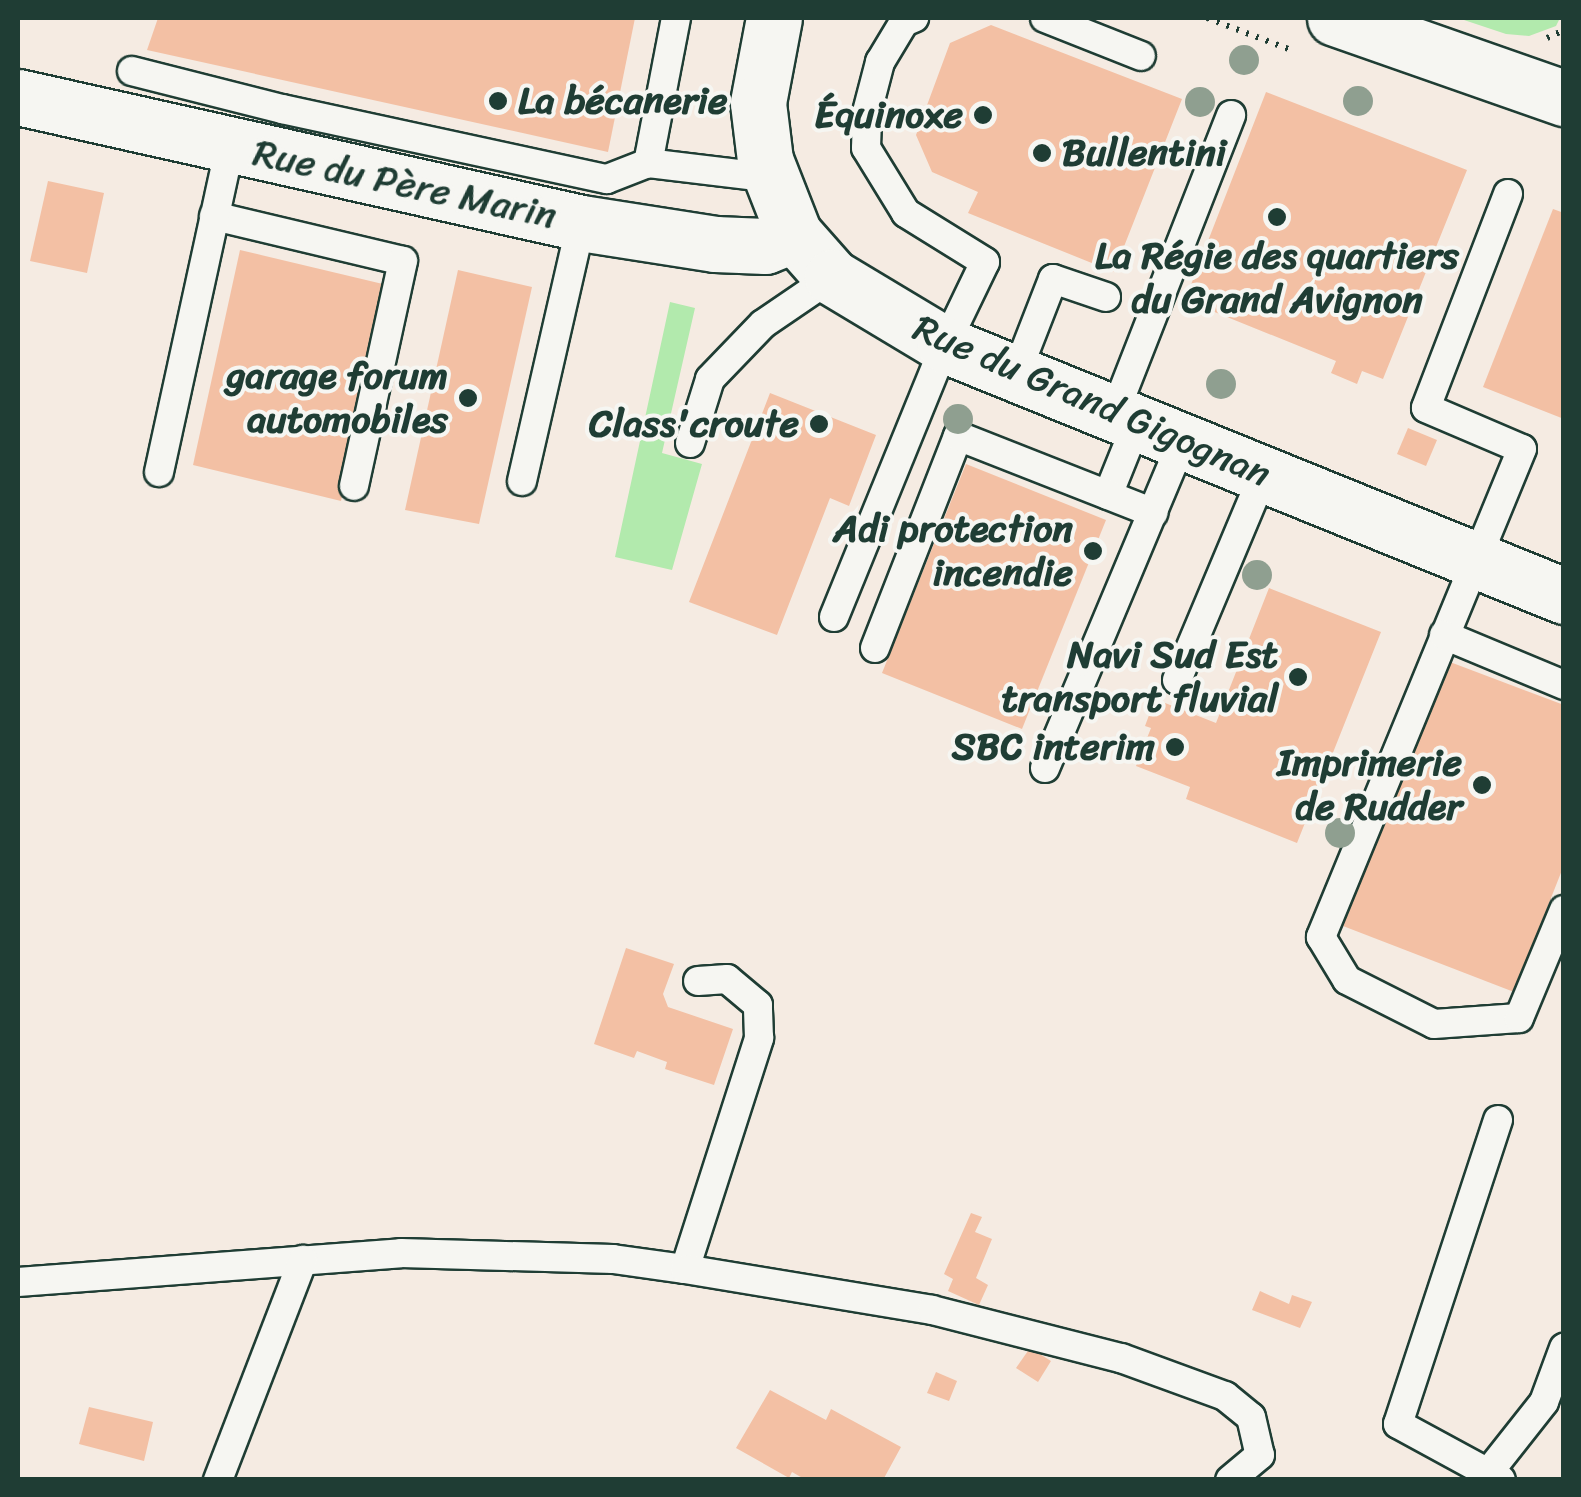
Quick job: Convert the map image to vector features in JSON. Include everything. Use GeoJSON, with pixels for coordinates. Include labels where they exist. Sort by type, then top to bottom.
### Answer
{"type":"FeatureCollection","features":[{"type":"Feature","properties":{"kind":"street","name":"Rue du Grand Gigognan"},"geometry":{"type":"LineString","coordinates":[[774,18],[758,103],[765,160],[794,234],[832,277],[945,345],[1564,596]]}},
{"type":"Feature","properties":{"kind":"street"},"geometry":{"type":"LineString","coordinates":[[1334,18],[1564,98]]}},
{"type":"Feature","properties":{"kind":"street","name":"Rue du Père Marin"},"geometry":{"type":"LineString","coordinates":[[18,97],[581,223],[715,244],[765,246],[794,234]]}},
{"type":"Feature","properties":{"kind":"lane"},"geometry":{"type":"LineString","coordinates":[[648,163],[676,18]]}},
{"type":"Feature","properties":{"kind":"lane"},"geometry":{"type":"LineString","coordinates":[[834,616],[945,345],[984,262],[906,213],[866,148],[867,112],[880,62],[904,22],[914,18]]}},
{"type":"Feature","properties":{"kind":"lane"},"geometry":{"type":"LineString","coordinates":[[1044,18],[1141,56]]}},
{"type":"Feature","properties":{"kind":"lane"},"geometry":{"type":"LineString","coordinates":[[132,71],[282,109],[607,180],[648,163],[772,178]]}},
{"type":"Feature","properties":{"kind":"lane"},"geometry":{"type":"LineString","coordinates":[[1108,495],[1144,426],[1232,116]]}},
{"type":"Feature","properties":{"kind":"lane"},"geometry":{"type":"LineString","coordinates":[[159,472],[230,146]]}},
{"type":"Feature","properties":{"kind":"lane"},"geometry":{"type":"LineString","coordinates":[[1508,194],[1426,408],[1522,449],[1322,938],[1348,980],[1434,1024],[1519,1018],[1564,910]]}},
{"type":"Feature","properties":{"kind":"lane"},"geometry":{"type":"LineString","coordinates":[[214,216],[404,261],[354,486]]}},
{"type":"Feature","properties":{"kind":"lane"},"geometry":{"type":"LineString","coordinates":[[522,482],[581,223]]}},
{"type":"Feature","properties":{"kind":"lane"},"geometry":{"type":"LineString","coordinates":[[690,443],[710,379],[763,324],[832,277]]}},
{"type":"Feature","properties":{"kind":"lane"},"geometry":{"type":"LineString","coordinates":[[1016,374],[1053,279],[1106,297]]}},
{"type":"Feature","properties":{"kind":"lane"},"geometry":{"type":"LineString","coordinates":[[1045,768],[1153,513],[1144,426]]}},
{"type":"Feature","properties":{"kind":"lane"},"geometry":{"type":"LineString","coordinates":[[875,648],[958,436],[1153,513]]}},
{"type":"Feature","properties":{"kind":"lane"},"geometry":{"type":"LineString","coordinates":[[1177,680],[1263,475]]}},
{"type":"Feature","properties":{"kind":"lane"},"geometry":{"type":"LineString","coordinates":[[1444,635],[1564,685]]}},
{"type":"Feature","properties":{"kind":"lane"},"geometry":{"type":"LineString","coordinates":[[686,1269],[759,1038],[758,1005],[727,979],[698,981]]}},
{"type":"Feature","properties":{"kind":"lane"},"geometry":{"type":"LineString","coordinates":[[1498,1120],[1398,1424],[1494,1476],[1544,1402],[1564,1348]]}},
{"type":"Feature","properties":{"kind":"lane"},"geometry":{"type":"LineString","coordinates":[[18,1282],[401,1253],[613,1259],[686,1269],[932,1310],[1121,1358],[1225,1396],[1251,1417],[1260,1455],[1230,1480]]}},
{"type":"Feature","properties":{"kind":"lane"},"geometry":{"type":"LineString","coordinates":[[218,1480],[304,1260]]}},
{"type":"Feature","properties":{"kind":"green space"},"geometry":{"type":"Polygon","coordinates":[[[1458,18],[1560,18],[1556,26],[1529,36],[1506,34],[1458,18]]]}},
{"type":"Feature","properties":{"kind":"green space"},"geometry":{"type":"Polygon","coordinates":[[[670,302],[695,308],[662,453],[702,464],[672,570],[615,557],[670,302]]]}},
{"type":"Feature","properties":{"kind":"building","name":"La bécanerie"},"geometry":{"type":"Polygon","coordinates":[[[158,18],[635,18],[608,152],[147,50],[158,18]]]}},
{"type":"Feature","properties":{"kind":"building","name":"Bullentini"},"geometry":{"type":"Polygon","coordinates":[[[991,25],[1182,99],[1114,272],[968,213],[978,192],[932,172],[916,135],[950,43],[991,25]]]}},
{"type":"Feature","properties":{"kind":"building"},"geometry":{"type":"Polygon","coordinates":[[[1266,92],[1467,170],[1383,379],[1362,371],[1357,384],[1331,373],[1336,361],[1185,300],[1266,92]]]}},
{"type":"Feature","properties":{"kind":"building"},"geometry":{"type":"Polygon","coordinates":[[[48,181],[104,193],[87,273],[30,261],[48,181]]]}},
{"type":"Feature","properties":{"kind":"building"},"geometry":{"type":"Polygon","coordinates":[[[1553,209],[1564,213],[1564,419],[1483,387],[1553,209]]]}},
{"type":"Feature","properties":{"kind":"building"},"geometry":{"type":"Polygon","coordinates":[[[240,250],[387,285],[341,501],[193,465],[240,250]]]}},
{"type":"Feature","properties":{"kind":"building","name":"garage forum automobiles"},"geometry":{"type":"Polygon","coordinates":[[[458,270],[532,287],[479,524],[405,510],[458,270]]]}},
{"type":"Feature","properties":{"kind":"building"},"geometry":{"type":"Polygon","coordinates":[[[770,393],[876,435],[849,506],[830,498],[777,635],[689,602],[770,393]]]}},
{"type":"Feature","properties":{"kind":"building"},"geometry":{"type":"Polygon","coordinates":[[[1408,428],[1437,440],[1426,466],[1397,454],[1408,428]]]}},
{"type":"Feature","properties":{"kind":"building"},"geometry":{"type":"Polygon","coordinates":[[[966,464],[1106,520],[1022,729],[882,673],[966,464]]]}},
{"type":"Feature","properties":{"kind":"building","name":"Navi Sud Est transport fluvial"},"geometry":{"type":"Polygon","coordinates":[[[1269,588],[1381,632],[1297,843],[1186,799],[1190,787],[1136,766],[1151,728],[1145,726],[1155,699],[1216,723],[1269,588]]]}},
{"type":"Feature","properties":{"kind":"building","name":"Imprimerie de Rudder"},"geometry":{"type":"Polygon","coordinates":[[[1450,662],[1564,705],[1564,865],[1514,992],[1343,926],[1450,662]]]}},
{"type":"Feature","properties":{"kind":"building"},"geometry":{"type":"Polygon","coordinates":[[[626,948],[674,964],[663,994],[668,1007],[733,1029],[714,1085],[665,1069],[667,1062],[637,1051],[634,1058],[594,1044],[626,948]]]}},
{"type":"Feature","properties":{"kind":"building"},"geometry":{"type":"Polygon","coordinates":[[[971,1213],[982,1217],[975,1232],[992,1239],[976,1278],[988,1285],[979,1305],[948,1291],[953,1279],[944,1274],[971,1213]]]}},
{"type":"Feature","properties":{"kind":"building"},"geometry":{"type":"Polygon","coordinates":[[[1260,1291],[1289,1304],[1292,1295],[1312,1302],[1300,1328],[1252,1310],[1260,1291]]]}},
{"type":"Feature","properties":{"kind":"building"},"geometry":{"type":"Polygon","coordinates":[[[1030,1348],[1051,1361],[1038,1382],[1016,1368],[1030,1348]]]}},
{"type":"Feature","properties":{"kind":"building"},"geometry":{"type":"Polygon","coordinates":[[[936,1372],[957,1381],[949,1401],[927,1393],[936,1372]]]}},
{"type":"Feature","properties":{"kind":"building"},"geometry":{"type":"Polygon","coordinates":[[[770,1390],[826,1420],[831,1409],[901,1447],[883,1480],[806,1480],[792,1472],[789,1478],[736,1448],[770,1390]]]}},
{"type":"Feature","properties":{"kind":"building"},"geometry":{"type":"Polygon","coordinates":[[[89,1407],[153,1422],[144,1461],[79,1444],[89,1407]]]}},
{"type":"Feature","properties":{"kind":"place","name":"La bécanerie"},"geometry":{"type":"Point","coordinates":[498,101]}},
{"type":"Feature","properties":{"kind":"place","name":"Équinoxe"},"geometry":{"type":"Point","coordinates":[983,115]}},
{"type":"Feature","properties":{"kind":"place","name":"Bullentini"},"geometry":{"type":"Point","coordinates":[1042,153]}},
{"type":"Feature","properties":{"kind":"place","name":"La Régie des quartiers du Grand Avignon"},"geometry":{"type":"Point","coordinates":[1277,217]}},
{"type":"Feature","properties":{"kind":"place","name":"garage forum automobiles"},"geometry":{"type":"Point","coordinates":[468,398]}},
{"type":"Feature","properties":{"kind":"place","name":"Class'croute"},"geometry":{"type":"Point","coordinates":[819,424]}},
{"type":"Feature","properties":{"kind":"place","name":"Adi protection incendie"},"geometry":{"type":"Point","coordinates":[1093,551]}},
{"type":"Feature","properties":{"kind":"place","name":"Navi Sud Est transport fluvial"},"geometry":{"type":"Point","coordinates":[1298,677]}},
{"type":"Feature","properties":{"kind":"place","name":"SBC interim"},"geometry":{"type":"Point","coordinates":[1175,747]}},
{"type":"Feature","properties":{"kind":"place","name":"Imprimerie de Rudder"},"geometry":{"type":"Point","coordinates":[1482,785]}}]}
